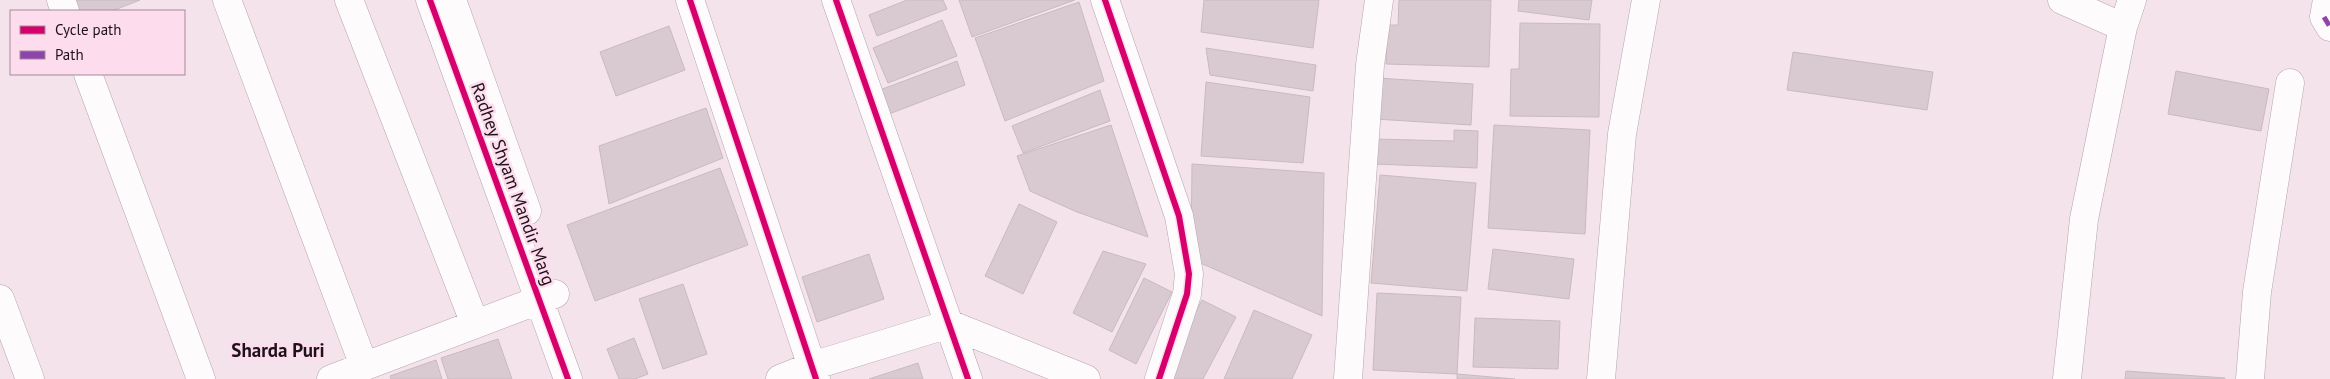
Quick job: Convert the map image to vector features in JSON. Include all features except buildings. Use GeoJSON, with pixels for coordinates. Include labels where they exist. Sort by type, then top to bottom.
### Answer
{"type":"FeatureCollection","features":[{"type":"Feature","properties":{"kind":"street"},"geometry":{"type":"LineString","coordinates":[[227,0],[364,366]]}},
{"type":"Feature","properties":{"kind":"street"},"geometry":{"type":"LineString","coordinates":[[349,0],[476,324]]}},
{"type":"Feature","properties":{"kind":"street","name":"Radhey Shyam Mandir Marg"},"geometry":{"type":"LineString","coordinates":[[430,0],[547,297],[587,379]]}},
{"type":"Feature","properties":{"kind":"street","name":"Radhey Shyam Mandir Marg"},"geometry":{"type":"LineString","coordinates":[[452,0],[547,297],[568,379]]}},
{"type":"Feature","properties":{"kind":"street"},"geometry":{"type":"LineString","coordinates":[[690,0],[814,372]]}},
{"type":"Feature","properties":{"kind":"street"},"geometry":{"type":"LineString","coordinates":[[836,0],[968,379]]}},
{"type":"Feature","properties":{"kind":"street"},"geometry":{"type":"LineString","coordinates":[[1105,0],[1179,216],[1188,265],[1187,294],[1159,379]]}},
{"type":"Feature","properties":{"kind":"street"},"geometry":{"type":"LineString","coordinates":[[1348,379],[1369,75],[1379,0]]}},
{"type":"Feature","properties":{"kind":"street"},"geometry":{"type":"LineString","coordinates":[[1601,379],[1622,134],[1646,0]]}},
{"type":"Feature","properties":{"kind":"street"},"geometry":{"type":"LineString","coordinates":[[2062,0],[2123,27]]}},
{"type":"Feature","properties":{"kind":"street"},"geometry":{"type":"LineString","coordinates":[[2067,379],[2084,218],[2123,27],[2132,0]]}},
{"type":"Feature","properties":{"kind":"street"},"geometry":{"type":"LineString","coordinates":[[2327,0],[2324,17],[2330,27]]}},
{"type":"Feature","properties":{"kind":"street"},"geometry":{"type":"LineString","coordinates":[[88,75],[201,379]]}},
{"type":"Feature","properties":{"kind":"street"},"geometry":{"type":"LineString","coordinates":[[2250,379],[2257,292],[2290,83]]}},
{"type":"Feature","properties":{"kind":"street"},"geometry":{"type":"LineString","coordinates":[[331,379],[547,297]]}},
{"type":"Feature","properties":{"kind":"street"},"geometry":{"type":"LineString","coordinates":[[0,298],[30,379]]}},
{"type":"Feature","properties":{"kind":"street"},"geometry":{"type":"LineString","coordinates":[[780,379],[814,372],[948,324],[1086,379]]}},
{"type":"Feature","properties":{"kind":"marked path"},"geometry":{"type":"LineString","coordinates":[[2324,17],[2330,27]]}},
{"type":"Feature","properties":{"kind":"cycle path"},"geometry":{"type":"LineString","coordinates":[[430,0],[568,379]]}},
{"type":"Feature","properties":{"kind":"cycle path"},"geometry":{"type":"LineString","coordinates":[[690,0],[816,379]]}},
{"type":"Feature","properties":{"kind":"cycle path"},"geometry":{"type":"LineString","coordinates":[[836,0],[968,379]]}},
{"type":"Feature","properties":{"kind":"cycle path"},"geometry":{"type":"LineString","coordinates":[[1105,0],[1179,216],[1189,274],[1187,294],[1159,379]]}},
{"type":"Feature","properties":{"kind":"district","name":"Sharda Puri"},"geometry":{"type":"Point","coordinates":[278,350]}}]}
